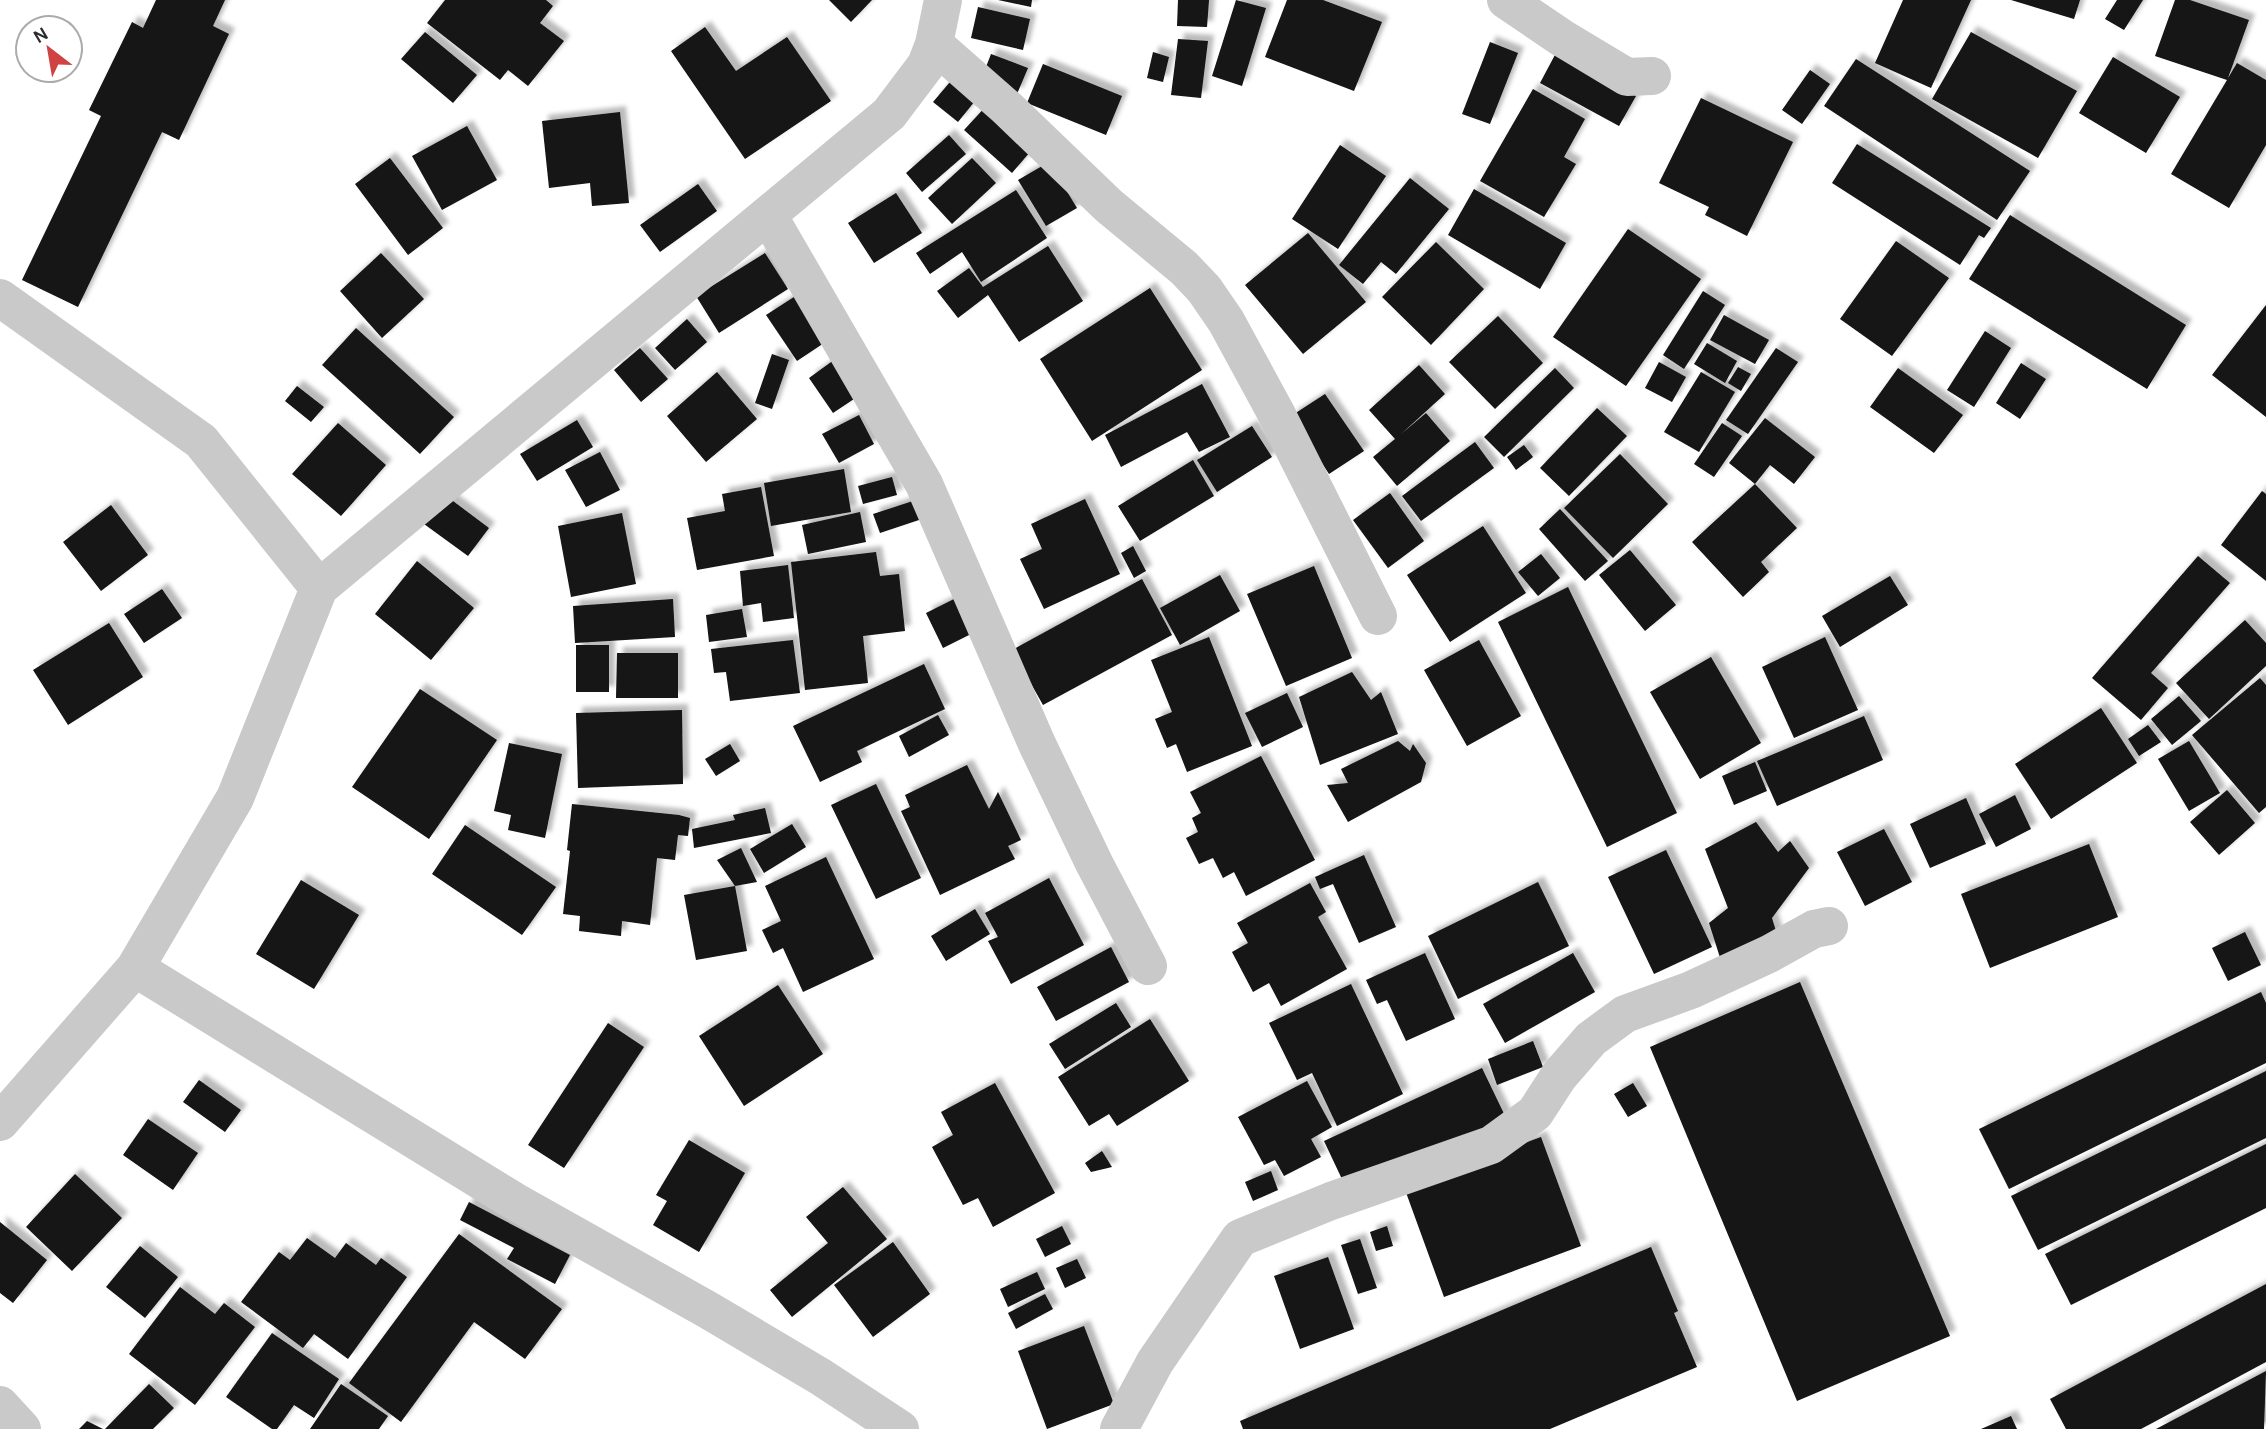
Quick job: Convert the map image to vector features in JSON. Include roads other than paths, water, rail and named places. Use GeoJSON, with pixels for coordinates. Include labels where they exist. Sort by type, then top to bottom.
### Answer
{"type":"FeatureCollection","features":[{"type":"Feature","properties":{"kind":"street"},"geometry":{"type":"LineString","coordinates":[[0,1122],[135,968],[235,798],[319,588],[889,114],[926,65],[934,44],[943,0]]}},
{"type":"Feature","properties":{"kind":"street"},"geometry":{"type":"LineString","coordinates":[[1506,0],[1562,38],[1628,77],[1653,76]]}},
{"type":"Feature","properties":{"kind":"street"},"geometry":{"type":"LineString","coordinates":[[934,44],[1007,107],[1109,206],[1184,268],[1204,289],[1226,321],[1276,413],[1378,616]]}},
{"type":"Feature","properties":{"kind":"street"},"geometry":{"type":"LineString","coordinates":[[768,215],[924,484],[1037,744],[1094,863],[1148,966]]}},
{"type":"Feature","properties":{"kind":"street"},"geometry":{"type":"LineString","coordinates":[[0,298],[201,441],[319,588]]}},
{"type":"Feature","properties":{"kind":"street"},"geometry":{"type":"LineString","coordinates":[[1119,1429],[1156,1362],[1240,1238],[1331,1201],[1491,1145],[1535,1113],[1559,1076],[1591,1039],[1625,1014],[1691,990],[1769,954],[1814,929],[1829,926]]}},
{"type":"Feature","properties":{"kind":"street"},"geometry":{"type":"LineString","coordinates":[[135,968],[513,1201],[708,1310],[821,1377],[900,1429]]}},
{"type":"Feature","properties":{"kind":"street"},"geometry":{"type":"LineString","coordinates":[[0,1405],[22,1429]]}}]}
